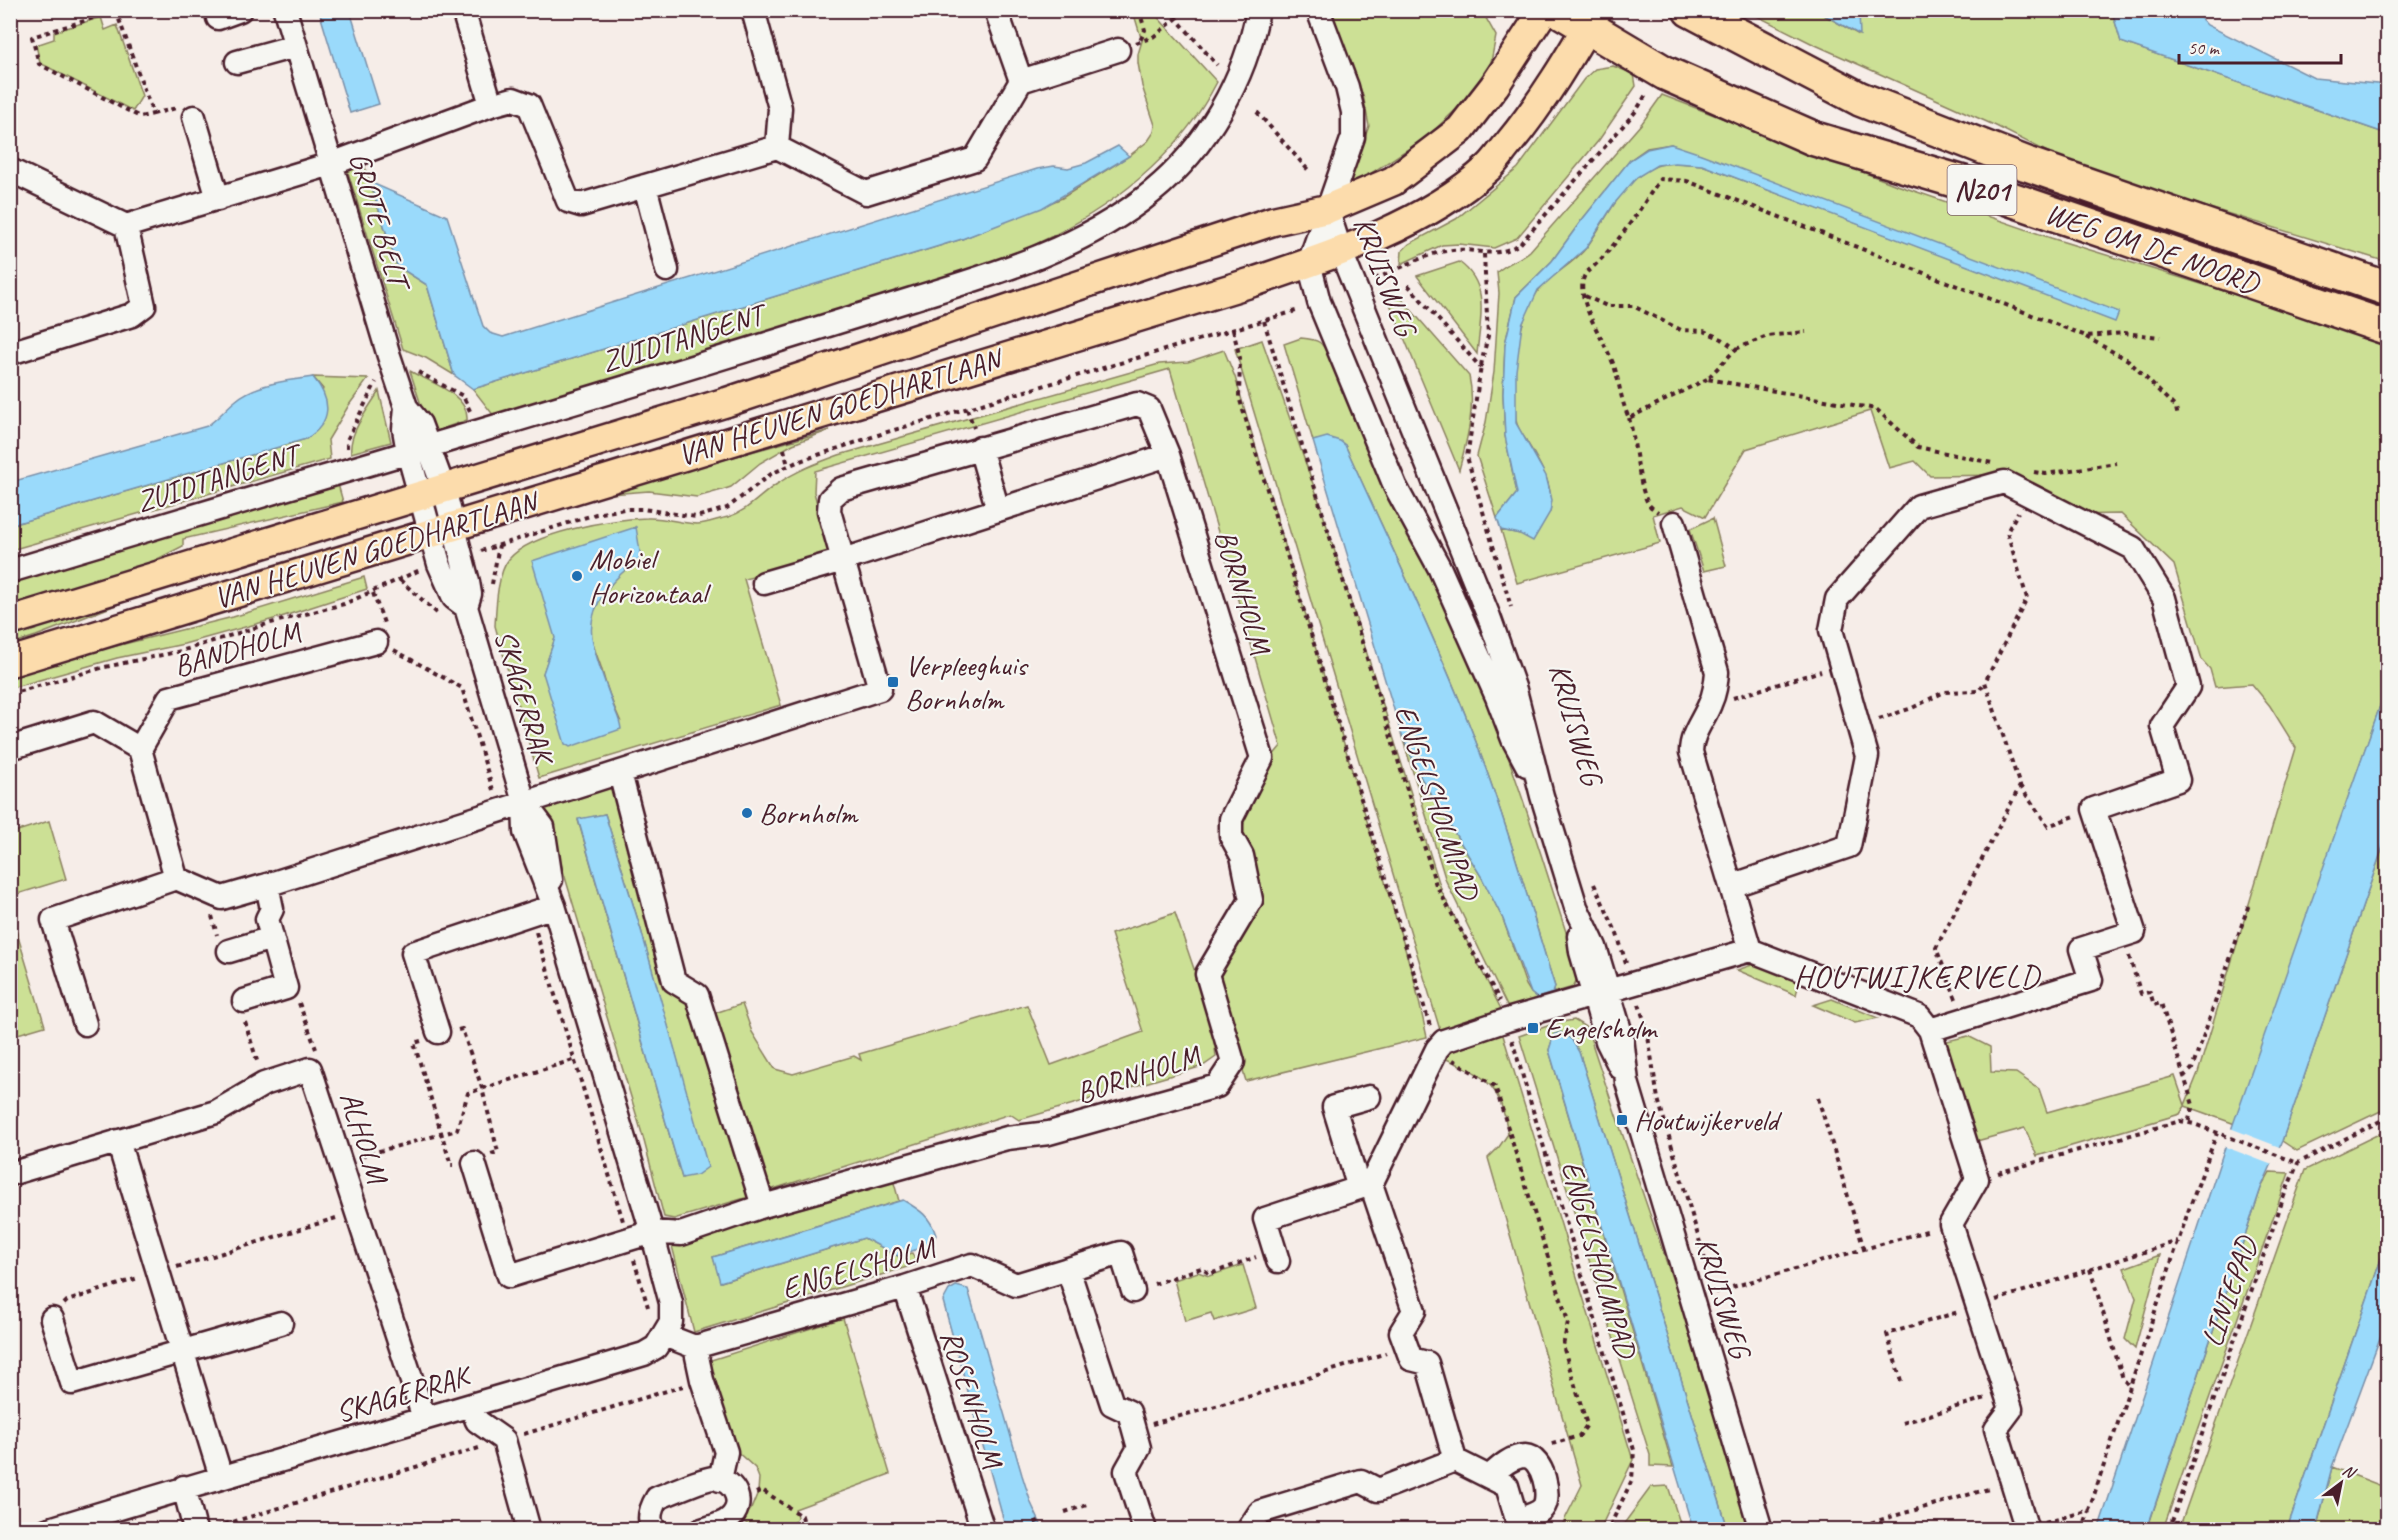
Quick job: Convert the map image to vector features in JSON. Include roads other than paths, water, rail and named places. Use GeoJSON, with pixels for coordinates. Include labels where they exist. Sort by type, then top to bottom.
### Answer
{"type":"FeatureCollection","features":[{"type":"Feature","properties":{"kind":"highway","name":"N201"},"geometry":{"type":"LineString","coordinates":[[1559,10],[1592,19]]}},
{"type":"Feature","properties":{"kind":"highway","name":"WEG OM DE NOORD"},"geometry":{"type":"LineString","coordinates":[[1690,10],[1860,99],[2027,164],[2388,289]]}},
{"type":"Feature","properties":{"kind":"highway","name":"WEG OM DE NOORD"},"geometry":{"type":"LineString","coordinates":[[1592,19],[1665,73],[1815,139],[1967,184],[2388,328]]}},
{"type":"Feature","properties":{"kind":"main road","name":"VAN HEUVEN GOEDHARTLAAN"},"geometry":{"type":"LineString","coordinates":[[10,621],[727,402],[1273,221],[1327,209],[1393,181],[1460,130],[1495,85],[1544,10]]}},
{"type":"Feature","properties":{"kind":"main road","name":"VAN HEUVEN GOEDHARTLAAN"},"geometry":{"type":"LineString","coordinates":[[10,662],[1341,252],[1455,195],[1490,167],[1527,122],[1592,19]]}},
{"type":"Feature","properties":{"kind":"street"},"geometry":{"type":"LineString","coordinates":[[218,18],[240,10]]}},
{"type":"Feature","properties":{"kind":"street","name":"GROTE BELT"},"geometry":{"type":"LineString","coordinates":[[285,10],[406,407],[420,424],[418,448],[432,492]]}},
{"type":"Feature","properties":{"kind":"street"},"geometry":{"type":"LineString","coordinates":[[463,10],[491,105]]}},
{"type":"Feature","properties":{"kind":"street"},"geometry":{"type":"LineString","coordinates":[[753,10],[780,108],[777,147]]}},
{"type":"Feature","properties":{"kind":"street"},"geometry":{"type":"LineString","coordinates":[[996,10],[1021,81]]}},
{"type":"Feature","properties":{"kind":"street","name":"ZUIDTANGENT"},"geometry":{"type":"LineString","coordinates":[[10,572],[992,275],[1050,252],[1096,229],[1152,192],[1179,166],[1205,134],[1234,87],[1253,37],[1258,10]]}},
{"type":"Feature","properties":{"kind":"street"},"geometry":{"type":"LineString","coordinates":[[1318,10],[1347,87],[1353,112],[1353,138],[1327,209]]}},
{"type":"Feature","properties":{"kind":"street"},"geometry":{"type":"LineString","coordinates":[[237,62],[295,46]]}},
{"type":"Feature","properties":{"kind":"street"},"geometry":{"type":"LineString","coordinates":[[10,170],[126,226],[331,164],[513,99],[530,105],[568,201],[581,205],[777,147],[866,193],[975,159],[1021,81],[1118,50]]}},
{"type":"Feature","properties":{"kind":"street"},"geometry":{"type":"LineString","coordinates":[[194,117],[218,199]]}},
{"type":"Feature","properties":{"kind":"street"},"geometry":{"type":"LineString","coordinates":[[645,186],[667,270]]}},
{"type":"Feature","properties":{"kind":"street","name":"KRUISWEG"},"geometry":{"type":"LineString","coordinates":[[1327,209],[1341,252],[1357,287],[1504,659],[1522,711],[1542,796],[1576,907],[1595,947],[1601,994],[1623,1037],[1627,1082],[1761,1530]]}},
{"type":"Feature","properties":{"kind":"street","name":"KRUISWEG"},"geometry":{"type":"LineString","coordinates":[[1327,209],[1309,263],[1319,302],[1395,486],[1439,567],[1497,697],[1513,739],[1542,796]]}},
{"type":"Feature","properties":{"kind":"street"},"geometry":{"type":"LineString","coordinates":[[10,353],[132,315],[144,306],[126,226]]}},
{"type":"Feature","properties":{"kind":"street","name":"BORNHOLM"},"geometry":{"type":"LineString","coordinates":[[524,802],[880,689],[829,511],[830,500],[841,489],[1137,404],[1149,409],[1168,455],[1262,758],[1231,819],[1231,836],[1242,856],[1251,900],[1207,974],[1233,1062],[1217,1086],[1048,1133],[1007,1138],[763,1206],[681,1234],[652,1232]]}},
{"type":"Feature","properties":{"kind":"street"},"geometry":{"type":"LineString","coordinates":[[980,448],[998,510]]}},
{"type":"Feature","properties":{"kind":"street"},"geometry":{"type":"LineString","coordinates":[[764,583],[843,560],[1168,455]]}},
{"type":"Feature","properties":{"kind":"street"},"geometry":{"type":"LineString","coordinates":[[1731,886],[1849,846],[1867,756],[1831,630],[1837,599],[1919,506],[2004,483],[2133,548],[2164,598],[2188,687],[2162,726],[2178,780],[2094,809],[2134,932],[2081,949],[2091,980],[1930,1030]]}},
{"type":"Feature","properties":{"kind":"street","name":"SKAGERRAK"},"geometry":{"type":"LineString","coordinates":[[47,1530],[184,1487],[471,1406],[644,1354],[656,1347],[671,1322],[671,1303],[652,1232],[554,906],[525,832],[524,802],[466,607],[454,598],[439,564],[443,529],[432,492]]}},
{"type":"Feature","properties":{"kind":"street"},"geometry":{"type":"LineString","coordinates":[[1674,523],[1717,672],[1716,689],[1691,743],[1691,752],[1750,950]]}},
{"type":"Feature","properties":{"kind":"street","name":"BANDHOLM"},"geometry":{"type":"LineString","coordinates":[[140,748],[169,698],[383,642]]}},
{"type":"Feature","properties":{"kind":"street"},"geometry":{"type":"LineString","coordinates":[[10,748],[94,722],[140,748],[176,878]]}},
{"type":"Feature","properties":{"kind":"street"},"geometry":{"type":"LineString","coordinates":[[620,773],[674,981],[697,995],[763,1206]]}},
{"type":"Feature","properties":{"kind":"street"},"geometry":{"type":"LineString","coordinates":[[85,1024],[53,920],[176,878],[222,898],[524,802]]}},
{"type":"Feature","properties":{"kind":"street"},"geometry":{"type":"LineString","coordinates":[[244,1001],[286,988],[267,919],[272,909],[267,885]]}},
{"type":"Feature","properties":{"kind":"street"},"geometry":{"type":"LineString","coordinates":[[438,1034],[413,953],[554,906]]}},
{"type":"Feature","properties":{"kind":"street"},"geometry":{"type":"LineString","coordinates":[[229,951],[273,938]]}},
{"type":"Feature","properties":{"kind":"street"},"geometry":{"type":"LineString","coordinates":[[1276,1256],[1265,1219],[1365,1186],[1437,1049],[1444,1041],[1507,1020],[1750,950],[1920,1016],[1930,1030],[1977,1179],[1951,1224],[2011,1408],[1996,1429],[2027,1529]]}},
{"type":"Feature","properties":{"kind":"street","name":"ALHOLM"},"geometry":{"type":"LineString","coordinates":[[10,1174],[216,1112],[264,1084],[310,1069],[424,1418]]}},
{"type":"Feature","properties":{"kind":"street"},"geometry":{"type":"LineString","coordinates":[[1369,1097],[1334,1107],[1414,1311],[1401,1332],[1411,1359],[1427,1363],[1455,1460],[1489,1477],[1507,1486],[1519,1525],[1545,1506],[1548,1491],[1540,1467],[1533,1460],[1525,1456],[1504,1463],[1489,1477]]}},
{"type":"Feature","properties":{"kind":"street"},"geometry":{"type":"LineString","coordinates":[[118,1141],[221,1477]]}},
{"type":"Feature","properties":{"kind":"street"},"geometry":{"type":"LineString","coordinates":[[474,1161],[509,1276],[652,1232]]}},
{"type":"Feature","properties":{"kind":"street","name":"ENGELSHOLM"},"geometry":{"type":"LineString","coordinates":[[695,1347],[905,1287],[972,1265],[1016,1285],[1121,1253],[1133,1291]]}},
{"type":"Feature","properties":{"kind":"street"},"geometry":{"type":"LineString","coordinates":[[1068,1269],[1112,1404],[1129,1412],[1139,1448],[1126,1471],[1145,1530]]}},
{"type":"Feature","properties":{"kind":"street","name":"ROSENHOLM"},"geometry":{"type":"LineString","coordinates":[[905,1287],[983,1530]]}},
{"type":"Feature","properties":{"kind":"street"},"geometry":{"type":"LineString","coordinates":[[52,1319],[72,1383],[281,1323]]}},
{"type":"Feature","properties":{"kind":"street"},"geometry":{"type":"LineString","coordinates":[[664,1335],[695,1347],[702,1380],[726,1452],[720,1480]]}},
{"type":"Feature","properties":{"kind":"street"},"geometry":{"type":"LineString","coordinates":[[471,1406],[477,1421],[504,1440],[529,1530]]}},
{"type":"Feature","properties":{"kind":"street"},"geometry":{"type":"LineString","coordinates":[[1248,1530],[1260,1512],[1361,1481],[1378,1490],[1455,1460]]}},
{"type":"Feature","properties":{"kind":"street"},"geometry":{"type":"LineString","coordinates":[[655,1530],[652,1526],[650,1512],[657,1498],[712,1478],[727,1481],[736,1493],[738,1503],[734,1514],[726,1521],[702,1530]]}},
{"type":"Feature","properties":{"kind":"street"},"geometry":{"type":"LineString","coordinates":[[184,1487],[195,1530]]}},
{"type":"Feature","properties":{"kind":"water"},"geometry":{"type":"Polygon","coordinates":[[[319,11],[350,11],[379,104],[350,113],[319,11]]]}},
{"type":"Feature","properties":{"kind":"water"},"geometry":{"type":"Polygon","coordinates":[[[1817,11],[1859,11],[1860,35],[1817,11]]]}},
{"type":"Feature","properties":{"kind":"water"},"geometry":{"type":"Polygon","coordinates":[[[2112,11],[2194,11],[2207,25],[2314,78],[2387,85],[2387,134],[2121,42],[2112,11]]]}},
{"type":"Feature","properties":{"kind":"water"},"geometry":{"type":"Polygon","coordinates":[[[1671,144],[2119,312],[2115,322],[1702,165],[1675,163],[1657,165],[1637,177],[1614,204],[1586,248],[1538,290],[1522,325],[1516,371],[1516,423],[1546,476],[1552,500],[1550,512],[1533,541],[1520,534],[1501,530],[1497,518],[1517,493],[1505,436],[1503,394],[1505,344],[1516,297],[1552,261],[1630,160],[1647,149],[1671,144]]]}},
{"type":"Feature","properties":{"kind":"water"},"geometry":{"type":"Polygon","coordinates":[[[1118,146],[1129,156],[1042,208],[962,239],[473,389],[454,375],[427,285],[397,266],[370,182],[447,216],[483,326],[490,333],[503,337],[1037,169],[1054,166],[1068,168],[1086,163],[1118,146]]]}},
{"type":"Feature","properties":{"kind":"water"},"geometry":{"type":"Polygon","coordinates":[[[313,377],[324,394],[327,410],[321,425],[306,439],[11,525],[11,482],[207,426],[235,401],[252,390],[313,377]]]}},
{"type":"Feature","properties":{"kind":"water"},"geometry":{"type":"Polygon","coordinates":[[[1327,437],[1345,445],[1453,684],[1492,785],[1514,852],[1555,987],[1553,993],[1537,998],[1531,993],[1503,919],[1481,876],[1421,778],[1401,733],[1313,441],[1327,437]]]}},
{"type":"Feature","properties":{"kind":"water"},"geometry":{"type":"Polygon","coordinates":[[[636,527],[641,558],[623,572],[606,591],[594,613],[592,625],[595,652],[621,729],[570,747],[565,744],[543,673],[555,638],[532,561],[636,527]]]}},
{"type":"Feature","properties":{"kind":"water"},"geometry":{"type":"Polygon","coordinates":[[[2387,686],[2387,835],[2282,1141],[2261,1188],[2147,1529],[2098,1530],[2223,1153],[2387,686]]]}},
{"type":"Feature","properties":{"kind":"water"},"geometry":{"type":"Polygon","coordinates":[[[605,814],[641,930],[708,1167],[697,1175],[682,1178],[578,819],[605,814]]]}},
{"type":"Feature","properties":{"kind":"water"},"geometry":{"type":"Polygon","coordinates":[[[1561,1032],[1572,1040],[1579,1052],[1728,1529],[1693,1529],[1549,1050],[1554,1034],[1561,1032]]]}},
{"type":"Feature","properties":{"kind":"water"},"geometry":{"type":"Polygon","coordinates":[[[903,1200],[919,1210],[931,1223],[936,1235],[932,1244],[898,1256],[864,1238],[720,1282],[713,1257],[903,1200]]]}},
{"type":"Feature","properties":{"kind":"water"},"geometry":{"type":"Polygon","coordinates":[[[2387,1242],[2387,1319],[2332,1467],[2316,1529],[2287,1529],[2387,1242]]]}},
{"type":"Feature","properties":{"kind":"water"},"geometry":{"type":"Polygon","coordinates":[[[956,1286],[968,1289],[1022,1475],[1043,1529],[1006,1529],[943,1301],[949,1290],[956,1286]]]}},
{"type":"Feature","properties":{"kind":"place","name":"Mobiel Horizontaal"},"geometry":{"type":"Point","coordinates":[577,576]}},
{"type":"Feature","properties":{"kind":"place","name":"Verpleeghuis Bornholm"},"geometry":{"type":"Point","coordinates":[893,682]}},
{"type":"Feature","properties":{"kind":"place","name":"Bornholm"},"geometry":{"type":"Point","coordinates":[747,813]}},
{"type":"Feature","properties":{"kind":"place","name":"Engelsholm"},"geometry":{"type":"Point","coordinates":[1533,1028]}},
{"type":"Feature","properties":{"kind":"place","name":"Houtwijkerveld"},"geometry":{"type":"Point","coordinates":[1622,1120]}},
{"type":"Feature","properties":{"kind":"district","name":"HOUTWIJKERVELD"},"geometry":{"type":"Point","coordinates":[1917,976]}}]}
